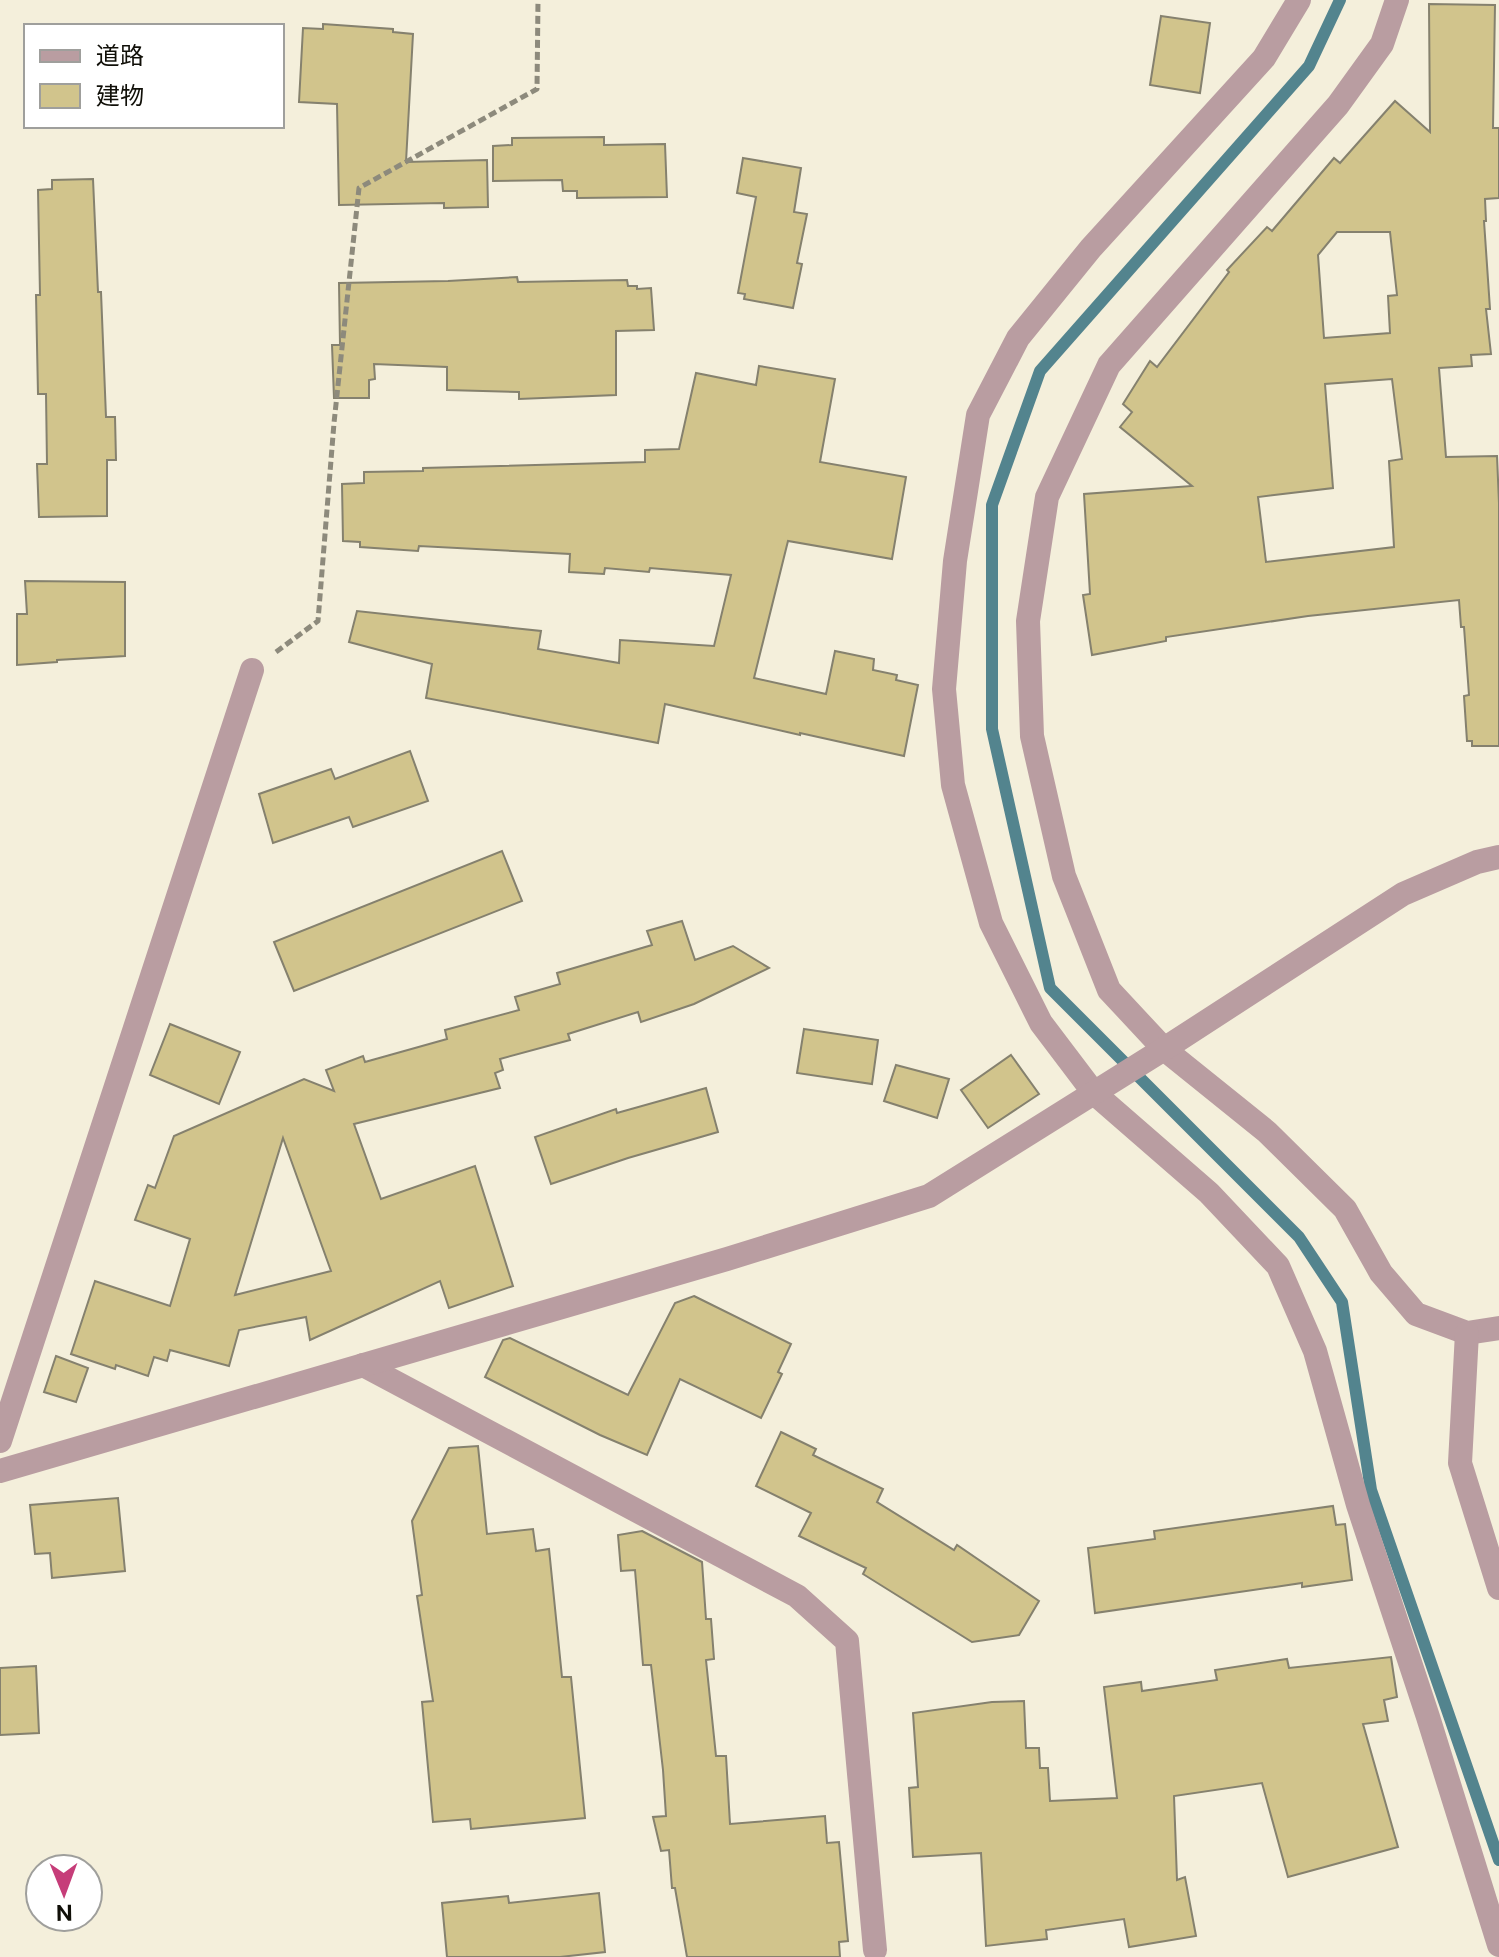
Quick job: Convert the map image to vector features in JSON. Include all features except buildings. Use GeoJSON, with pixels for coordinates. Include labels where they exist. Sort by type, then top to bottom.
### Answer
{"type":"FeatureCollection","features":[{"type":"Feature","properties":{"kind":"street"},"geometry":{"type":"LineString","coordinates":[[1299,0],[1264,58],[1091,248],[1018,338],[978,415],[955,561],[944,689],[953,785],[991,923],[1041,1023],[1094,1093],[1209,1193],[1278,1266],[1315,1351],[1358,1505],[1499,1945]]}},
{"type":"Feature","properties":{"kind":"street"},"geometry":{"type":"LineString","coordinates":[[1397,0],[1382,44],[1338,105],[1109,365],[1047,497],[1028,621],[1032,736],[1064,876],[1109,990],[1164,1049],[1267,1132],[1345,1209],[1381,1273],[1416,1314],[1467,1333],[1499,1328]]}},
{"type":"Feature","properties":{"kind":"street"},"geometry":{"type":"LineString","coordinates":[[0,1441],[252,670]]}},
{"type":"Feature","properties":{"kind":"street"},"geometry":{"type":"LineString","coordinates":[[0,1471],[727,1259],[929,1196],[1403,894],[1477,862],[1499,857]]}},
{"type":"Feature","properties":{"kind":"street"},"geometry":{"type":"LineString","coordinates":[[1467,1333],[1460,1463],[1499,1588]]}},
{"type":"Feature","properties":{"kind":"street"},"geometry":{"type":"LineString","coordinates":[[363,1365],[797,1596],[847,1641],[875,1950]]}},
{"type":"Feature","properties":{"kind":"path"},"geometry":{"type":"LineString","coordinates":[[252,670],[318,621],[334,423],[359,188],[537,89],[538,0]]}},
{"type":"Feature","properties":{"kind":"waterway"},"geometry":{"type":"LineString","coordinates":[[1340,0],[1309,66],[1040,371],[992,505],[992,729],[1050,988],[1299,1237],[1342,1302],[1371,1490],[1499,1860]]}}]}
